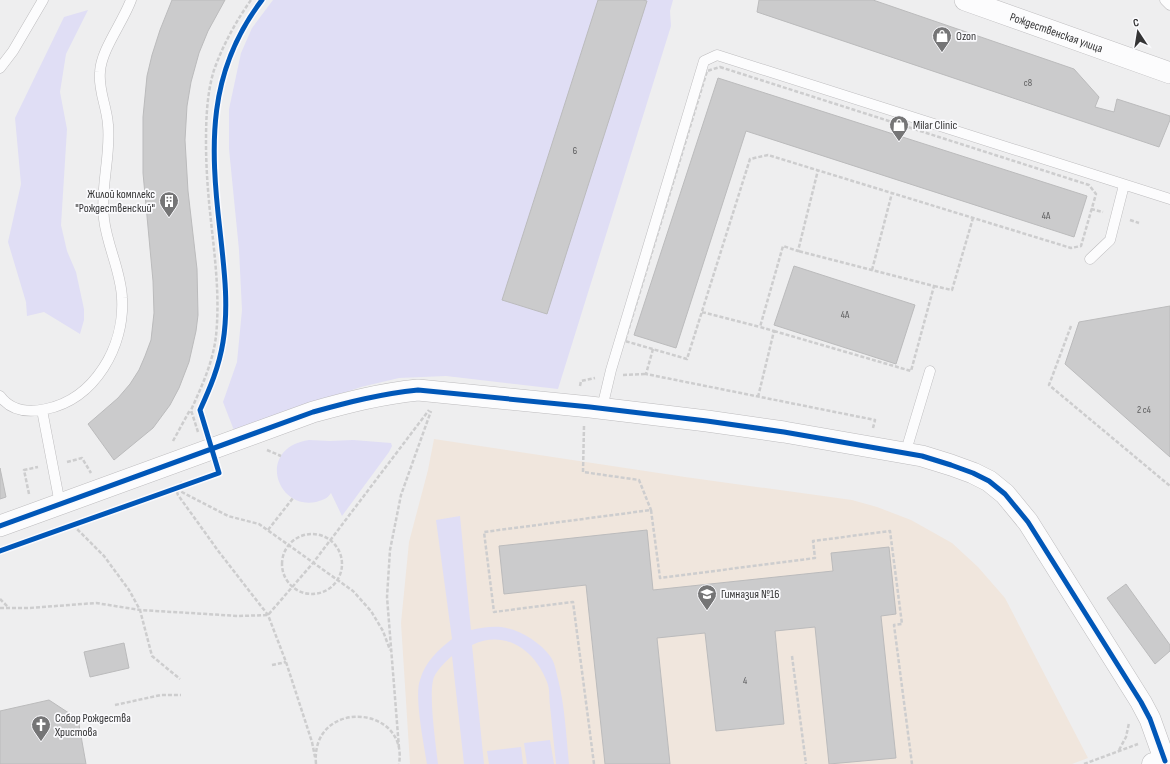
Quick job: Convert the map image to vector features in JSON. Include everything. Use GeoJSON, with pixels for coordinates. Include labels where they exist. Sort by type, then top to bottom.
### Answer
{"type":"FeatureCollection","features":[{"type":"Feature","properties":{"kind":"street","name":"Рождественская улица"},"geometry":{"type":"LineString","coordinates":[[965,0],[1170,73]]}},
{"type":"Feature","properties":{"kind":"street"},"geometry":{"type":"LineString","coordinates":[[0,526],[321,410],[359,399],[389,393],[410,391],[442,392],[602,408],[784,432],[922,456],[973,473],[989,481],[1005,494],[1028,522],[1141,702],[1157,738],[1163,761]]}},
{"type":"Feature","properties":{"kind":"lane"},"geometry":{"type":"LineString","coordinates":[[0,68],[13,51],[43,0]]}},
{"type":"Feature","properties":{"kind":"lane"},"geometry":{"type":"LineString","coordinates":[[0,396],[4,402],[12,407],[28,411],[42,410],[70,401],[92,383],[106,364],[119,331],[122,313],[122,298],[116,266],[107,240],[103,213],[103,184],[109,136],[99,74],[103,55],[131,0]]}},
{"type":"Feature","properties":{"kind":"lane"},"geometry":{"type":"LineString","coordinates":[[1165,0],[1170,5]]}},
{"type":"Feature","properties":{"kind":"lane"},"geometry":{"type":"LineString","coordinates":[[602,408],[611,370],[704,61],[717,55],[1170,199]]}},
{"type":"Feature","properties":{"kind":"lane"},"geometry":{"type":"LineString","coordinates":[[1090,259],[1110,240],[1124,185]]}},
{"type":"Feature","properties":{"kind":"lane"},"geometry":{"type":"LineString","coordinates":[[905,454],[930,371]]}},
{"type":"Feature","properties":{"kind":"lane"},"geometry":{"type":"LineString","coordinates":[[42,410],[60,504]]}},
{"type":"Feature","properties":{"kind":"path"},"geometry":{"type":"LineString","coordinates":[[171,444],[183,426],[202,386],[211,362],[216,336],[218,310],[215,254],[207,176],[206,121],[208,97],[214,71],[222,49],[251,0]]}},
{"type":"Feature","properties":{"kind":"path"},"geometry":{"type":"LineString","coordinates":[[720,67],[1089,185],[1096,194],[1081,246],[1071,248],[892,193],[768,155],[750,159],[687,359],[624,341],[707,71],[720,67]]}},
{"type":"Feature","properties":{"kind":"path"},"geometry":{"type":"LineString","coordinates":[[798,251],[818,170]]}},
{"type":"Feature","properties":{"kind":"path"},"geometry":{"type":"LineString","coordinates":[[872,270],[892,193]]}},
{"type":"Feature","properties":{"kind":"path"},"geometry":{"type":"LineString","coordinates":[[760,327],[783,246],[952,290],[973,218]]}},
{"type":"Feature","properties":{"kind":"path"},"geometry":{"type":"LineString","coordinates":[[702,312],[760,327],[910,371],[934,286]]}},
{"type":"Feature","properties":{"kind":"path"},"geometry":{"type":"LineString","coordinates":[[1071,326],[1049,385],[1170,486]]}},
{"type":"Feature","properties":{"kind":"path"},"geometry":{"type":"LineString","coordinates":[[758,397],[774,331]]}},
{"type":"Feature","properties":{"kind":"path"},"geometry":{"type":"LineString","coordinates":[[653,349],[646,374],[875,420]]}},
{"type":"Feature","properties":{"kind":"path"},"geometry":{"type":"LineString","coordinates":[[0,608],[48,607],[96,603],[140,610],[239,616],[268,615],[313,563],[434,404],[401,494],[390,550],[387,597],[399,764]]}},
{"type":"Feature","properties":{"kind":"path"},"geometry":{"type":"LineString","coordinates":[[191,410],[204,452]]}},
{"type":"Feature","properties":{"kind":"path"},"geometry":{"type":"LineString","coordinates":[[584,421],[583,472],[639,480],[651,510],[660,578],[816,558],[813,541],[890,531],[902,624],[894,625],[912,764]]}},
{"type":"Feature","properties":{"kind":"path"},"geometry":{"type":"LineString","coordinates":[[269,445],[262,448],[281,456]]}},
{"type":"Feature","properties":{"kind":"path"},"geometry":{"type":"LineString","coordinates":[[30,500],[24,470],[82,458],[95,479]]}},
{"type":"Feature","properties":{"kind":"path"},"geometry":{"type":"LineString","coordinates":[[176,489],[185,479]]}},
{"type":"Feature","properties":{"kind":"path"},"geometry":{"type":"LineString","coordinates":[[168,492],[190,484]]}},
{"type":"Feature","properties":{"kind":"path"},"geometry":{"type":"LineString","coordinates":[[176,489],[228,516],[259,524],[352,591],[371,611],[383,631],[392,654]]}},
{"type":"Feature","properties":{"kind":"path"},"geometry":{"type":"LineString","coordinates":[[176,489],[178,495],[219,552],[268,615],[286,662],[312,742],[316,764]]}},
{"type":"Feature","properties":{"kind":"path"},"geometry":{"type":"LineString","coordinates":[[268,530],[292,498]]}},
{"type":"Feature","properties":{"kind":"path"},"geometry":{"type":"LineString","coordinates":[[594,764],[573,602],[494,612],[484,532],[651,510]]}},
{"type":"Feature","properties":{"kind":"path"},"geometry":{"type":"LineString","coordinates":[[66,528],[81,523]]}},
{"type":"Feature","properties":{"kind":"path"},"geometry":{"type":"LineString","coordinates":[[73,525],[104,556],[129,590],[140,610],[152,656],[180,679]]}},
{"type":"Feature","properties":{"kind":"path"},"geometry":{"type":"LineString","coordinates":[[312,533],[322,534],[331,539],[338,546],[342,555],[343,565],[341,575],[328,590],[319,594],[300,592],[286,580],[282,562],[283,553],[294,539],[302,535],[312,533]]}},
{"type":"Feature","properties":{"kind":"path"},"geometry":{"type":"LineString","coordinates":[[0,599],[10,608]]}},
{"type":"Feature","properties":{"kind":"path"},"geometry":{"type":"LineString","coordinates":[[792,656],[806,764]]}},
{"type":"Feature","properties":{"kind":"path"},"geometry":{"type":"LineString","coordinates":[[272,665],[286,662]]}},
{"type":"Feature","properties":{"kind":"path"},"geometry":{"type":"LineString","coordinates":[[115,705],[161,695],[181,695]]}},
{"type":"Feature","properties":{"kind":"path"},"geometry":{"type":"LineString","coordinates":[[315,757],[317,746],[325,732],[338,721],[348,717],[359,716],[380,722],[395,738],[399,748]]}},
{"type":"Feature","properties":{"kind":"path"},"geometry":{"type":"LineString","coordinates":[[1119,750],[1126,737],[1128,718]]}},
{"type":"Feature","properties":{"kind":"path"},"geometry":{"type":"LineString","coordinates":[[1084,764],[1119,750],[1157,738]]}},
{"type":"Feature","properties":{"kind":"shaded area"},"geometry":{"type":"Polygon","coordinates":[[[273,0],[673,0],[670,11],[671,26],[558,389],[446,376],[399,378],[361,387],[316,402],[235,433],[223,402],[237,362],[242,310],[239,250],[229,149],[229,109],[241,53],[252,28],[273,0]]]}},
{"type":"Feature","properties":{"kind":"shaded area"},"geometry":{"type":"Polygon","coordinates":[[[88,10],[66,54],[60,92],[67,129],[61,225],[67,251],[76,272],[84,309],[84,320],[80,334],[44,312],[27,316],[26,302],[8,242],[21,184],[15,118],[64,17],[88,10]]]}},
{"type":"Feature","properties":{"kind":"shaded area","name":"Гимназия №16"},"geometry":{"type":"Polygon","coordinates":[[[434,439],[685,477],[852,500],[877,507],[911,520],[952,543],[978,567],[1005,598],[1088,758],[1072,764],[410,764],[401,623],[409,542],[428,470],[434,439]]]}},
{"type":"Feature","properties":{"kind":"shaded area"},"geometry":{"type":"Polygon","coordinates":[[[309,440],[353,440],[391,443],[392,446],[342,516],[331,493],[321,501],[302,502],[291,497],[282,488],[278,477],[277,465],[282,454],[292,445],[309,440]]]}},
{"type":"Feature","properties":{"kind":"shaded area"},"geometry":{"type":"Polygon","coordinates":[[[460,516],[471,630],[486,627],[508,628],[535,641],[550,656],[555,667],[562,700],[569,764],[556,764],[549,688],[542,671],[535,660],[527,652],[507,641],[496,640],[484,641],[472,645],[484,764],[464,764],[452,656],[438,671],[434,677],[432,685],[432,707],[438,764],[427,764],[420,721],[418,687],[422,674],[429,662],[437,652],[452,639],[436,520],[460,516]]]}},
{"type":"Feature","properties":{"kind":"shaded area"},"geometry":{"type":"Polygon","coordinates":[[[550,740],[554,764],[527,764],[524,743],[550,740]]]}},
{"type":"Feature","properties":{"kind":"shaded area"},"geometry":{"type":"Polygon","coordinates":[[[521,747],[523,764],[489,764],[487,751],[521,747]]]}},
{"type":"Feature","properties":{"kind":"building","name":"Жилой комплекс \"Рождественский\""},"geometry":{"type":"Polygon","coordinates":[[[172,0],[225,0],[208,31],[199,53],[191,82],[187,106],[185,140],[188,191],[197,269],[198,315],[196,331],[189,362],[179,388],[170,405],[153,428],[114,460],[88,424],[118,398],[130,384],[139,370],[151,340],[154,313],[153,281],[143,173],[143,117],[147,76],[152,55],[172,0]]]}},
{"type":"Feature","properties":{"kind":"building"},"geometry":{"type":"Polygon","coordinates":[[[598,0],[647,1],[547,314],[502,300],[598,0]]]}},
{"type":"Feature","properties":{"kind":"building"},"geometry":{"type":"Polygon","coordinates":[[[759,0],[873,0],[1074,69],[1099,97],[1095,107],[1114,112],[1117,99],[1170,116],[1170,120],[1159,147],[757,12],[759,0]]]}},
{"type":"Feature","properties":{"kind":"building"},"geometry":{"type":"Polygon","coordinates":[[[718,78],[1087,196],[1074,237],[746,131],[676,348],[634,335],[718,78]]]}},
{"type":"Feature","properties":{"kind":"building"},"geometry":{"type":"Polygon","coordinates":[[[794,266],[915,305],[896,364],[774,325],[794,266]]]}},
{"type":"Feature","properties":{"kind":"building"},"geometry":{"type":"Polygon","coordinates":[[[1170,306],[1170,457],[1065,364],[1079,322],[1170,306]]]}},
{"type":"Feature","properties":{"kind":"building"},"geometry":{"type":"Polygon","coordinates":[[[0,468],[6,497],[0,499],[0,468]]]}},
{"type":"Feature","properties":{"kind":"building"},"geometry":{"type":"Polygon","coordinates":[[[647,530],[653,590],[833,571],[831,553],[889,547],[896,614],[881,616],[896,758],[829,764],[815,627],[775,631],[784,724],[716,731],[705,633],[657,638],[670,764],[605,764],[586,585],[504,594],[499,546],[647,530]]]}},
{"type":"Feature","properties":{"kind":"building"},"geometry":{"type":"Polygon","coordinates":[[[1126,584],[1170,645],[1170,651],[1155,664],[1107,598],[1126,584]]]}},
{"type":"Feature","properties":{"kind":"building"},"geometry":{"type":"Polygon","coordinates":[[[124,643],[129,668],[90,677],[84,652],[124,643]]]}},
{"type":"Feature","properties":{"kind":"building","name":"Собор Рождества Христова"},"geometry":{"type":"Polygon","coordinates":[[[49,700],[78,719],[86,764],[0,764],[0,711],[49,700]]]}},
{"type":"Feature","properties":{"kind":"cycle path"},"geometry":{"type":"LineString","coordinates":[[0,551],[219,473],[200,410],[217,369],[223,342],[226,314],[214,139],[222,82],[231,54],[244,27],[262,0]]}},
{"type":"Feature","properties":{"kind":"cycle path"},"geometry":{"type":"LineString","coordinates":[[0,526],[313,412],[365,399],[418,390],[590,407],[707,421],[784,432],[922,456],[973,473],[989,481],[1005,494],[1028,522],[1141,702],[1150,719],[1165,761]]}},
{"type":"Feature","properties":{"kind":"place","name":"Ozon"},"geometry":{"type":"Point","coordinates":[942,53]}},
{"type":"Feature","properties":{"kind":"place","name":"Milar Clinic"},"geometry":{"type":"Point","coordinates":[899,142]}},
{"type":"Feature","properties":{"kind":"place","name":"Жилой комплекс \"Рождественский\""},"geometry":{"type":"Point","coordinates":[169,218]}},
{"type":"Feature","properties":{"kind":"place","name":"Гимназия №16"},"geometry":{"type":"Point","coordinates":[707,611]}},
{"type":"Feature","properties":{"kind":"place","name":"Собор Рождества Христова"},"geometry":{"type":"Point","coordinates":[41,742]}}]}
